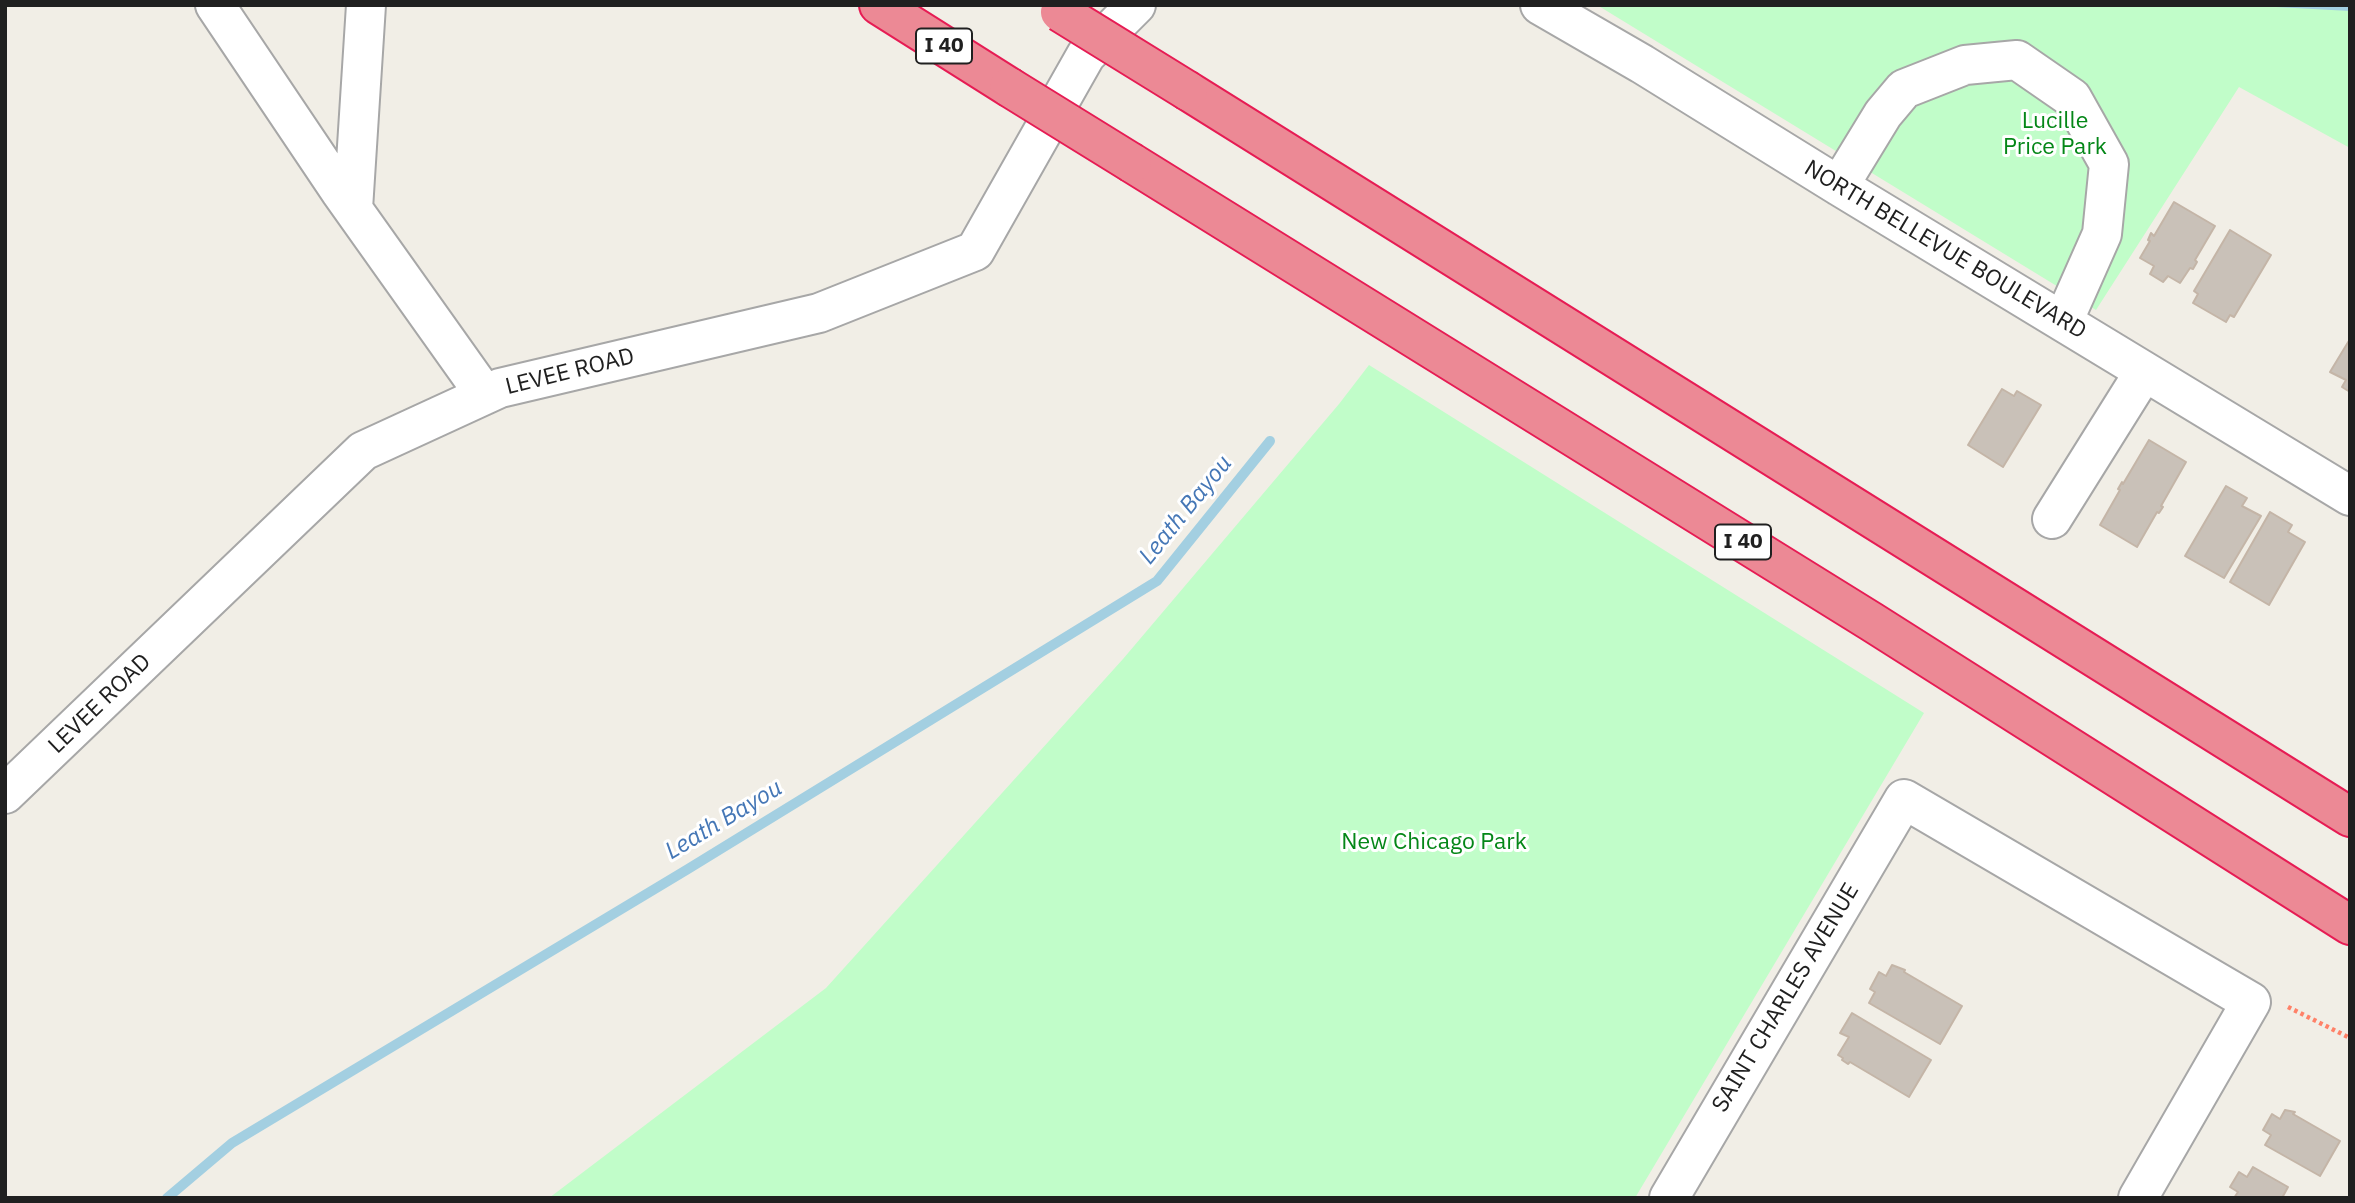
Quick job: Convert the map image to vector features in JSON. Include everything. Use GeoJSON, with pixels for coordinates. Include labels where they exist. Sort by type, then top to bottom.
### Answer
{"type":"FeatureCollection","features":[{"type":"Feature","properties":{"kind":"highway","name":"I 40"},"geometry":{"type":"LineString","coordinates":[[880,5],[1848,607],[2350,925]]}},
{"type":"Feature","properties":{"kind":"highway"},"geometry":{"type":"LineString","coordinates":[[1055,9],[2350,817]]}},
{"type":"Feature","properties":{"kind":"street"},"geometry":{"type":"LineString","coordinates":[[215,5],[353,209],[485,395]]}},
{"type":"Feature","properties":{"kind":"street"},"geometry":{"type":"LineString","coordinates":[[353,209],[366,5]]}},
{"type":"Feature","properties":{"kind":"street","name":"LEVEE ROAD"},"geometry":{"type":"LineString","coordinates":[[5,794],[363,451],[500,388],[820,313],[975,251],[1086,55],[1136,5]]}},
{"type":"Feature","properties":{"kind":"street","name":"NORTH BELLEVUE BOULEVARD"},"geometry":{"type":"LineString","coordinates":[[1540,5],[1642,64],[2350,496]]}},
{"type":"Feature","properties":{"kind":"street"},"geometry":{"type":"LineString","coordinates":[[1839,186],[1883,114],[1904,89],[1965,65],[2017,60],[2072,98],[2109,164],[2102,234],[2063,322]]}},
{"type":"Feature","properties":{"kind":"street"},"geometry":{"type":"LineString","coordinates":[[2052,519],[2144,372]]}},
{"type":"Feature","properties":{"kind":"street","name":"SAINT CHARLES AVENUE"},"geometry":{"type":"LineString","coordinates":[[1669,1198],[1904,799],[2251,1002]]}},
{"type":"Feature","properties":{"kind":"street"},"geometry":{"type":"LineString","coordinates":[[2138,1198],[2251,1002]]}},
{"type":"Feature","properties":{"kind":"path"},"geometry":{"type":"LineString","coordinates":[[2251,1002],[2291,1008],[2350,1038]]}},
{"type":"Feature","properties":{"kind":"green space","name":"Lucille Price Park"},"geometry":{"type":"Polygon","coordinates":[[[1597,5],[2350,5],[2350,148],[2239,87],[2096,310],[1597,5]]]}},
{"type":"Feature","properties":{"kind":"green space","name":"New Chicago Park"},"geometry":{"type":"Polygon","coordinates":[[[1369,365],[1924,713],[1635,1198],[549,1198],[826,988],[1123,659],[1369,365]]]}},
{"type":"Feature","properties":{"kind":"water"},"geometry":{"type":"Polygon","coordinates":[[[2239,5],[2350,5],[2350,11],[2239,5]]]}},
{"type":"Feature","properties":{"kind":"building"},"geometry":{"type":"Polygon","coordinates":[[[2174,202],[2215,226],[2195,260],[2197,262],[2193,269],[2190,268],[2180,283],[2168,276],[2163,282],[2150,274],[2154,266],[2140,258],[2150,241],[2148,240],[2151,233],[2154,236],[2174,202]]]}},
{"type":"Feature","properties":{"kind":"building"},"geometry":{"type":"Polygon","coordinates":[[[2230,230],[2271,255],[2234,317],[2230,315],[2226,322],[2193,303],[2198,294],[2194,291],[2230,230]]]}},
{"type":"Feature","properties":{"kind":"building"},"geometry":{"type":"Polygon","coordinates":[[[2350,339],[2350,392],[2342,387],[2346,380],[2330,372],[2350,339]]]}},
{"type":"Feature","properties":{"kind":"building"},"geometry":{"type":"Polygon","coordinates":[[[2002,389],[2014,396],[2017,391],[2041,405],[2003,467],[1968,445],[2002,389]]]}},
{"type":"Feature","properties":{"kind":"building"},"geometry":{"type":"Polygon","coordinates":[[[2149,440],[2186,462],[2161,506],[2163,507],[2157,512],[2137,547],[2100,525],[2122,482],[2123,484],[2149,440]]]}},
{"type":"Feature","properties":{"kind":"building"},"geometry":{"type":"Polygon","coordinates":[[[2226,486],[2247,498],[2242,506],[2261,516],[2224,578],[2185,556],[2226,486]]]}},
{"type":"Feature","properties":{"kind":"building"},"geometry":{"type":"Polygon","coordinates":[[[2270,512],[2292,525],[2288,532],[2305,542],[2269,605],[2230,582],[2270,512]]]}},
{"type":"Feature","properties":{"kind":"building"},"geometry":{"type":"Polygon","coordinates":[[[1892,965],[1905,970],[1904,972],[1962,1006],[1940,1044],[1869,1003],[1875,992],[1870,989],[1879,972],[1886,976],[1892,965]]]}},
{"type":"Feature","properties":{"kind":"building"},"geometry":{"type":"Polygon","coordinates":[[[1852,1013],[1931,1060],[1909,1097],[1850,1062],[1848,1064],[1838,1055],[1849,1037],[1840,1033],[1852,1013]]]}},
{"type":"Feature","properties":{"kind":"building"},"geometry":{"type":"Polygon","coordinates":[[[2285,1110],[2295,1112],[2293,1114],[2340,1141],[2320,1176],[2265,1145],[2271,1135],[2263,1130],[2272,1114],[2280,1119],[2285,1110]]]}},
{"type":"Feature","properties":{"kind":"building"},"geometry":{"type":"Polygon","coordinates":[[[2253,1167],[2288,1187],[2282,1198],[2234,1198],[2238,1192],[2230,1187],[2239,1172],[2247,1177],[2253,1167]]]}},
{"type":"Feature","properties":{"kind":"waterway","name":"Leath Bayou"},"geometry":{"type":"LineString","coordinates":[[167,1198],[232,1143],[688,869],[1157,581],[1270,441]]}}]}
